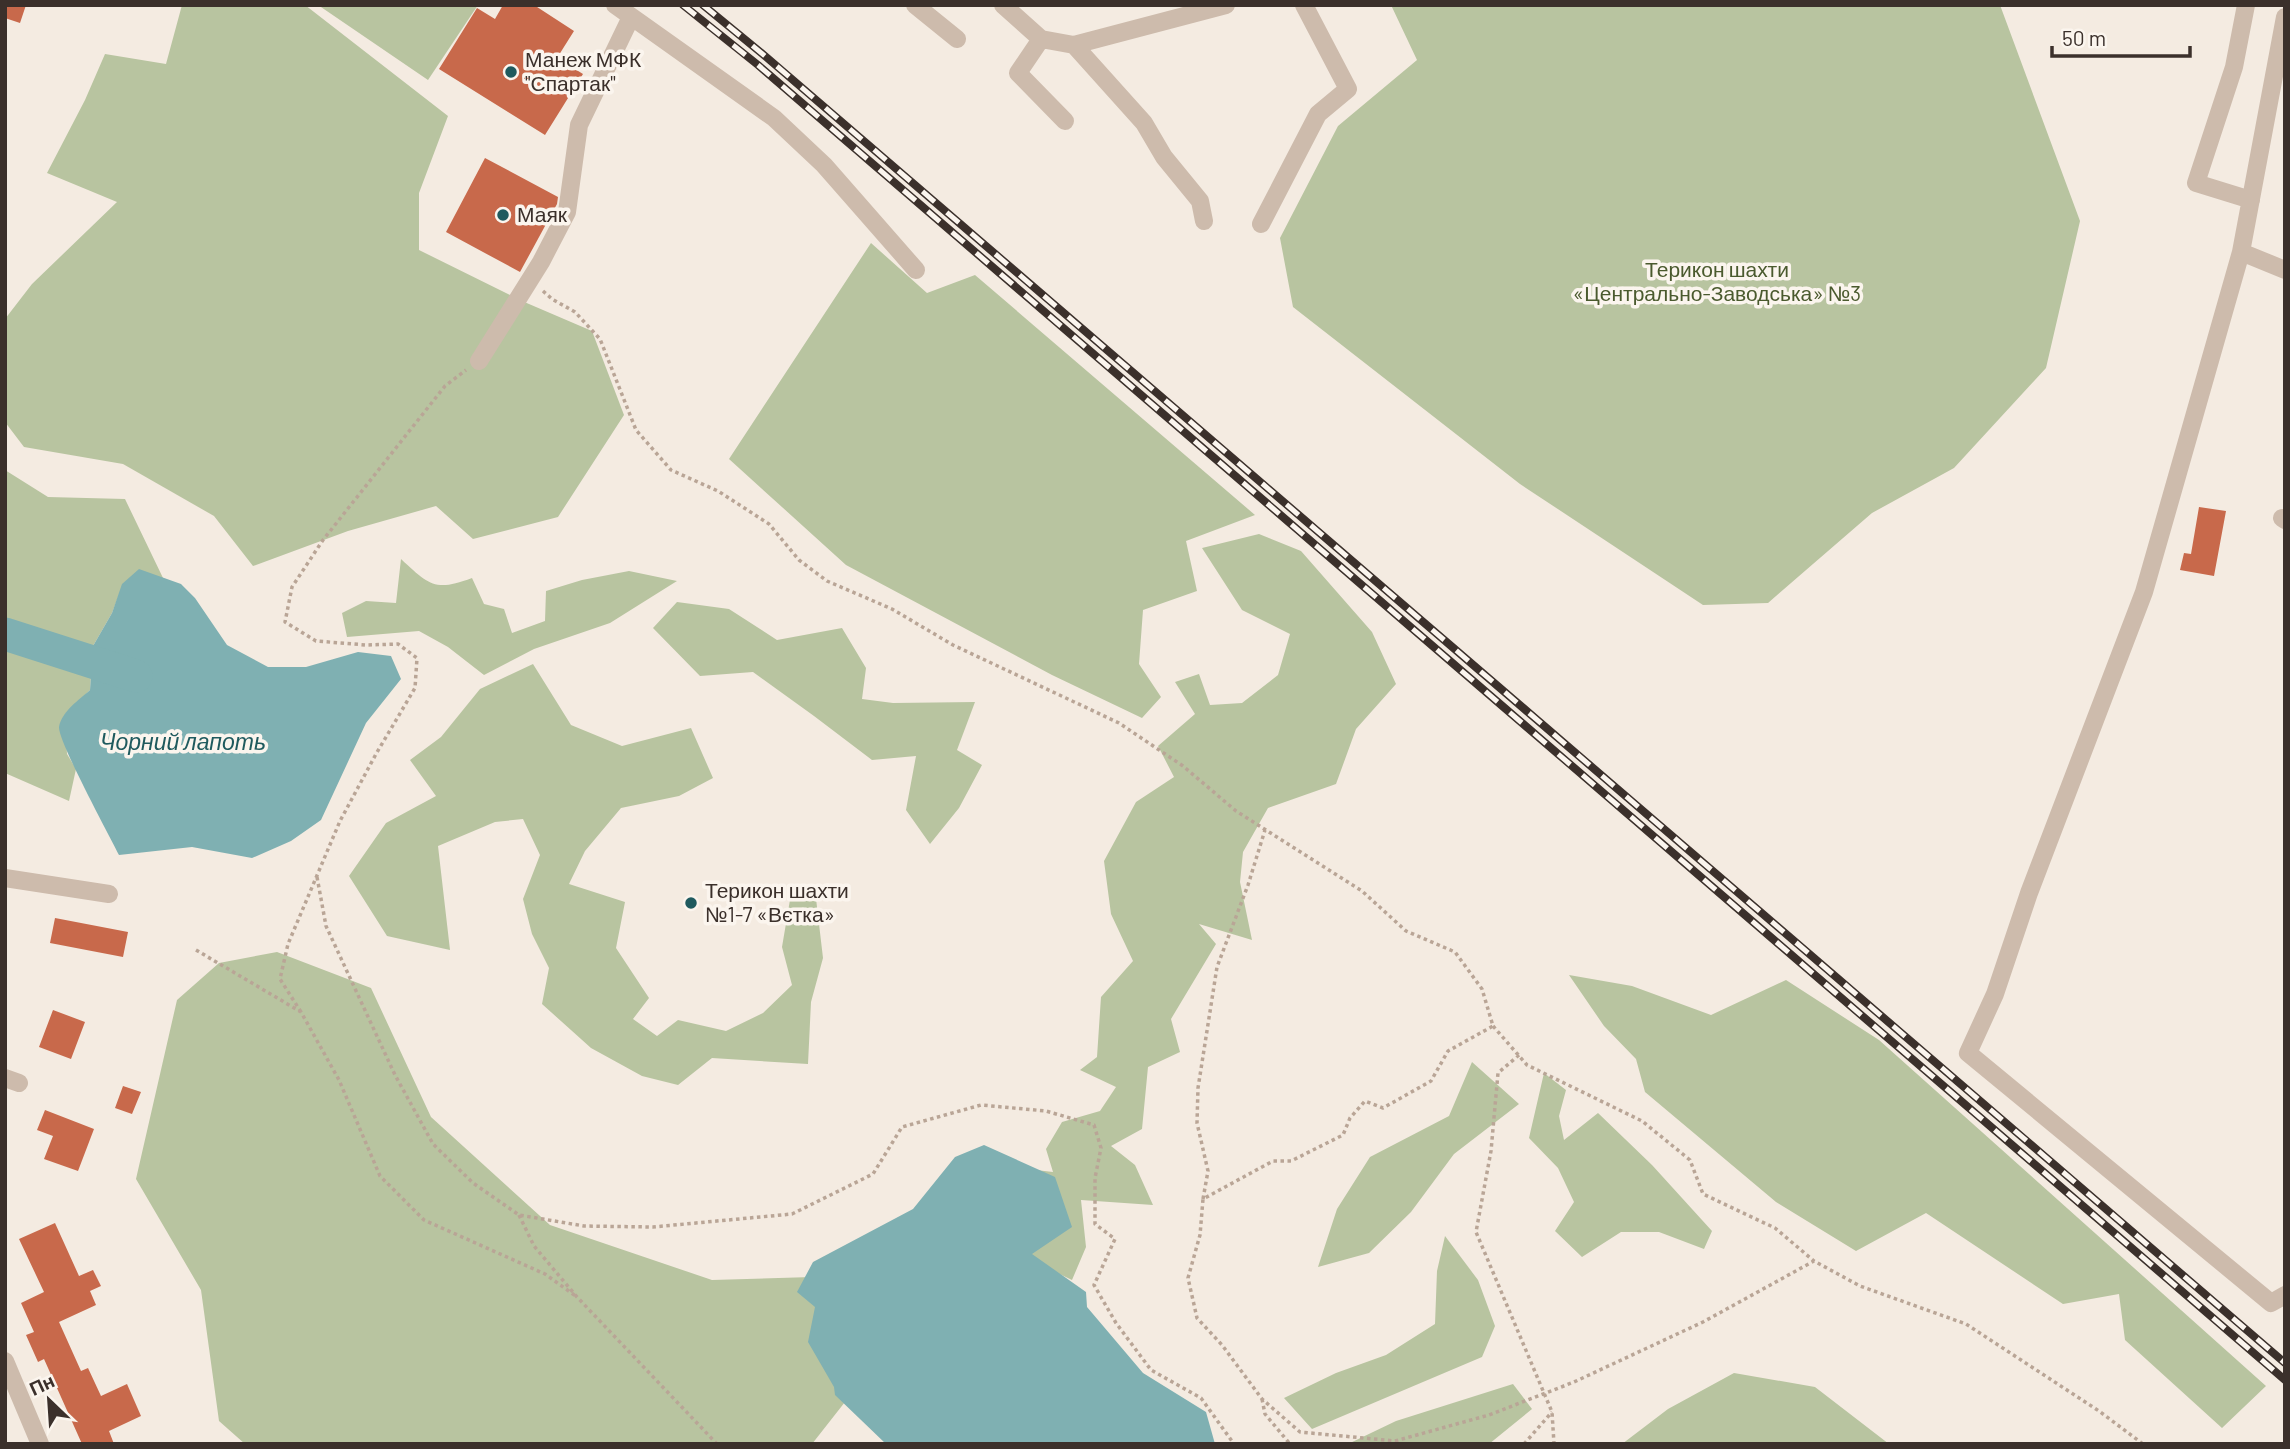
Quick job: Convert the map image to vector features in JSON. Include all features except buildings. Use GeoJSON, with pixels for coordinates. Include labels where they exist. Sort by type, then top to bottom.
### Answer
{"type":"FeatureCollection","features":[{"type":"Feature","properties":{"kind":"street"},"geometry":{"type":"LineString","coordinates":[[615,5],[775,118],[824,165],[916,270]]}},
{"type":"Feature","properties":{"kind":"street"},"geometry":{"type":"LineString","coordinates":[[915,5],[957,39]]}},
{"type":"Feature","properties":{"kind":"street"},"geometry":{"type":"LineString","coordinates":[[1003,5],[1041,39],[1074,45],[1226,5]]}},
{"type":"Feature","properties":{"kind":"street"},"geometry":{"type":"LineString","coordinates":[[1261,224],[1318,114],[1348,89],[1304,5]]}},
{"type":"Feature","properties":{"kind":"street"},"geometry":{"type":"LineString","coordinates":[[2246,5],[2234,66],[2196,183],[2251,200]]}},
{"type":"Feature","properties":{"kind":"street"},"geometry":{"type":"LineString","coordinates":[[479,361],[531,279],[567,212],[579,125],[631,16]]}},
{"type":"Feature","properties":{"kind":"street"},"geometry":{"type":"LineString","coordinates":[[2285,17],[2241,252],[2144,592],[2029,893],[1995,994],[1968,1053],[2271,1303],[2285,1295]]}},
{"type":"Feature","properties":{"kind":"street"},"geometry":{"type":"LineString","coordinates":[[1041,39],[1018,72],[1065,121]]}},
{"type":"Feature","properties":{"kind":"street"},"geometry":{"type":"LineString","coordinates":[[1074,45],[1144,123],[1164,157],[1199,201],[1204,221]]}},
{"type":"Feature","properties":{"kind":"street"},"geometry":{"type":"LineString","coordinates":[[2241,252],[2285,270]]}},
{"type":"Feature","properties":{"kind":"street"},"geometry":{"type":"LineString","coordinates":[[5,878],[109,894]]}},
{"type":"Feature","properties":{"kind":"street"},"geometry":{"type":"LineString","coordinates":[[6,1363],[40,1444]]}},
{"type":"Feature","properties":{"kind":"path"},"geometry":{"type":"LineString","coordinates":[[531,279],[552,299],[575,312],[600,339],[636,430],[671,470],[718,491],[769,524],[800,560],[827,581],[892,609],[953,645],[1119,723],[1183,766],[1236,811],[1362,891],[1406,931],[1455,952],[1482,989],[1493,1026],[1527,1065],[1642,1121],[1690,1160],[1703,1195],[1775,1228],[1814,1261],[1860,1286],[1966,1324],[2099,1411],[2143,1444]]}},
{"type":"Feature","properties":{"kind":"path"},"geometry":{"type":"LineString","coordinates":[[479,361],[444,386],[323,540],[292,587],[285,622],[316,641],[366,645],[398,644],[417,658],[415,688],[340,821],[288,944],[280,979],[339,1080],[380,1176],[424,1220],[545,1275],[577,1297]]}},
{"type":"Feature","properties":{"kind":"path"},"geometry":{"type":"LineString","coordinates":[[1265,830],[1248,885],[1217,967],[1198,1088],[1197,1123],[1208,1171],[1200,1235],[1188,1278],[1197,1318],[1222,1345],[1262,1399],[1300,1432],[1395,1441],[1489,1415],[1545,1394],[1703,1322],[1814,1261]]}},
{"type":"Feature","properties":{"kind":"path"},"geometry":{"type":"LineString","coordinates":[[317,877],[326,926],[395,1075],[433,1144],[473,1182],[519,1215],[584,1226],[653,1227],[792,1214],[873,1174],[902,1127],[981,1105],[1046,1111],[1094,1125],[1101,1148],[1095,1178],[1095,1224],[1115,1239],[1094,1285],[1116,1322],[1152,1370],[1201,1398],[1234,1444]]}},
{"type":"Feature","properties":{"kind":"path"},"geometry":{"type":"LineString","coordinates":[[196,950],[301,1012]]}},
{"type":"Feature","properties":{"kind":"path"},"geometry":{"type":"LineString","coordinates":[[1203,1199],[1273,1161],[1291,1161],[1343,1135],[1350,1118],[1365,1101],[1383,1108],[1431,1081],[1448,1051],[1493,1026]]}},
{"type":"Feature","properties":{"kind":"path"},"geometry":{"type":"LineString","coordinates":[[1519,1055],[1498,1073],[1491,1151],[1476,1232],[1552,1412],[1555,1444]]}},
{"type":"Feature","properties":{"kind":"path"},"geometry":{"type":"LineString","coordinates":[[519,1215],[534,1246],[577,1297],[717,1444]]}},
{"type":"Feature","properties":{"kind":"path"},"geometry":{"type":"LineString","coordinates":[[1262,1399],[1265,1414],[1290,1444]]}},
{"type":"Feature","properties":{"kind":"path"},"geometry":{"type":"LineString","coordinates":[[1524,1444],[1552,1412]]}},
{"type":"Feature","properties":{"kind":"green space"},"geometry":{"type":"Polygon","coordinates":[[[182,5],[305,5],[448,116],[419,193],[419,250],[522,301],[592,331],[624,415],[558,517],[473,539],[436,506],[348,531],[253,566],[214,516],[123,464],[24,447],[5,422],[5,319],[32,284],[117,202],[47,173],[85,100],[105,54],[166,64],[182,5]]]}},
{"type":"Feature","properties":{"kind":"green space"},"geometry":{"type":"Polygon","coordinates":[[[318,5],[478,5],[428,80],[318,5]]]}},
{"type":"Feature","properties":{"kind":"green space","name":"Терикон шахти «Центрально-Заводська» №3"},"geometry":{"type":"Polygon","coordinates":[[[1391,5],[2000,5],[2080,221],[2046,368],[1954,468],[1872,513],[1768,603],[1703,605],[1520,484],[1293,307],[1280,238],[1338,126],[1417,60],[1391,5]]]}},
{"type":"Feature","properties":{"kind":"green space"},"geometry":{"type":"Polygon","coordinates":[[[871,243],[927,293],[975,275],[1255,515],[1186,541],[1197,591],[1143,610],[1139,664],[1161,697],[1142,718],[1052,675],[846,565],[729,459],[871,243]]]}},
{"type":"Feature","properties":{"kind":"green space"},"geometry":{"type":"Polygon","coordinates":[[[5,470],[48,497],[125,499],[164,580],[140,570],[123,584],[112,613],[93,646],[90,690],[65,714],[67,754],[76,769],[69,801],[5,773],[5,470]]]}},
{"type":"Feature","properties":{"kind":"green space"},"geometry":{"type":"Polygon","coordinates":[[[1259,534],[1301,551],[1372,632],[1396,684],[1356,729],[1336,784],[1268,808],[1243,852],[1240,882],[1252,940],[1199,924],[1216,944],[1171,1019],[1180,1052],[1148,1067],[1142,1129],[1111,1146],[1135,1165],[1153,1205],[1081,1200],[1086,1247],[1072,1280],[1018,1254],[1019,1168],[1053,1172],[1046,1149],[1062,1122],[1100,1111],[1116,1087],[1080,1070],[1097,1057],[1101,997],[1133,961],[1111,914],[1104,861],[1136,802],[1174,777],[1158,746],[1195,714],[1175,682],[1199,674],[1210,705],[1242,703],[1278,675],[1290,634],[1242,610],[1202,548],[1259,534]]]}},
{"type":"Feature","properties":{"kind":"green space"},"geometry":{"type":"Polygon","coordinates":[[[401,559],[433,583],[449,585],[472,578],[484,604],[504,609],[512,633],[545,621],[546,591],[582,580],[629,571],[677,581],[610,623],[534,649],[484,675],[448,647],[419,631],[347,637],[342,613],[366,601],[396,603],[401,559]]]}},
{"type":"Feature","properties":{"kind":"green space"},"geometry":{"type":"Polygon","coordinates":[[[677,602],[729,609],[777,640],[842,628],[866,668],[862,699],[893,703],[975,702],[957,750],[982,765],[959,808],[930,844],[906,810],[916,756],[872,760],[753,672],[700,676],[653,628],[677,602]]]}},
{"type":"Feature","properties":{"kind":"green space"},"geometry":{"type":"Polygon","coordinates":[[[533,664],[571,725],[622,746],[691,728],[713,778],[679,796],[621,808],[585,851],[569,884],[625,902],[616,948],[649,998],[633,1019],[657,1036],[678,1020],[726,1031],[763,1013],[792,985],[782,947],[792,888],[815,890],[823,958],[811,1002],[808,1064],[712,1058],[678,1085],[642,1076],[591,1048],[542,1004],[549,968],[532,934],[523,899],[540,855],[523,819],[495,822],[438,846],[450,950],[387,936],[349,876],[386,823],[436,796],[410,760],[441,737],[480,689],[533,664]]]}},
{"type":"Feature","properties":{"kind":"green space"},"geometry":{"type":"Polygon","coordinates":[[[277,952],[371,988],[431,1117],[550,1225],[712,1280],[812,1277],[885,1351],[812,1444],[245,1444],[219,1421],[201,1290],[136,1179],[177,1000],[219,963],[277,952]]]}},
{"type":"Feature","properties":{"kind":"green space"},"geometry":{"type":"Polygon","coordinates":[[[1569,975],[1632,986],[1711,1015],[1786,980],[1879,1040],[2266,1386],[2222,1428],[2125,1340],[2119,1294],[2063,1304],[1926,1213],[1856,1251],[1776,1202],[1645,1092],[1636,1059],[1604,1026],[1569,975]]]}},
{"type":"Feature","properties":{"kind":"green space"},"geometry":{"type":"Polygon","coordinates":[[[1472,1062],[1519,1104],[1454,1154],[1411,1212],[1369,1253],[1318,1267],[1337,1209],[1370,1157],[1449,1116],[1472,1062]]]}},
{"type":"Feature","properties":{"kind":"green space"},"geometry":{"type":"Polygon","coordinates":[[[1544,1073],[1566,1090],[1559,1116],[1564,1140],[1598,1113],[1652,1165],[1712,1231],[1704,1249],[1659,1232],[1621,1232],[1582,1257],[1555,1231],[1574,1202],[1558,1168],[1529,1138],[1544,1073]]]}},
{"type":"Feature","properties":{"kind":"green space"},"geometry":{"type":"Polygon","coordinates":[[[1445,1236],[1478,1280],[1495,1326],[1482,1357],[1312,1429],[1284,1398],[1336,1373],[1386,1355],[1435,1324],[1437,1271],[1445,1236]]]}},
{"type":"Feature","properties":{"kind":"green space"},"geometry":{"type":"Polygon","coordinates":[[[1734,1373],[1815,1387],[1889,1444],[1622,1444],[1668,1409],[1734,1373]]]}},
{"type":"Feature","properties":{"kind":"green space"},"geometry":{"type":"Polygon","coordinates":[[[1513,1384],[1532,1409],[1489,1444],[1348,1444],[1396,1421],[1513,1384]]]}},
{"type":"Feature","properties":{"kind":"water","name":"Чорний лапоть"},"geometry":{"type":"Polygon","coordinates":[[[139,569],[181,584],[195,598],[227,645],[268,667],[306,667],[358,652],[391,656],[401,679],[366,723],[321,820],[291,841],[252,858],[192,847],[119,855],[75,768],[59,727],[67,711],[90,690],[93,646],[112,613],[122,584],[139,569]]]}},
{"type":"Feature","properties":{"kind":"water"},"geometry":{"type":"Polygon","coordinates":[[[984,1145],[1055,1177],[1072,1227],[1032,1254],[1086,1292],[1087,1307],[1143,1373],[1206,1412],[1215,1444],[886,1444],[835,1395],[834,1387],[808,1342],[815,1307],[797,1292],[813,1262],[913,1209],[955,1157],[984,1145]]]}},
{"type":"Feature","properties":{"kind":"waterway"},"geometry":{"type":"LineString","coordinates":[[5,634],[136,676]]}},
{"type":"Feature","properties":{"kind":"railway"},"geometry":{"type":"LineString","coordinates":[[683,5],[758,65],[2285,1380]]}},
{"type":"Feature","properties":{"kind":"railway"},"geometry":{"type":"LineString","coordinates":[[703,5],[2285,1363]]}},
{"type":"Feature","properties":{"kind":"place","name":"Манеж МФК \"Спартак\""},"geometry":{"type":"Point","coordinates":[511,72]}},
{"type":"Feature","properties":{"kind":"place","name":"Маяк"},"geometry":{"type":"Point","coordinates":[503,215]}},
{"type":"Feature","properties":{"kind":"place","name":"Терикон шахти №1-7 «Вєтка»"},"geometry":{"type":"Point","coordinates":[691,903]}}]}
